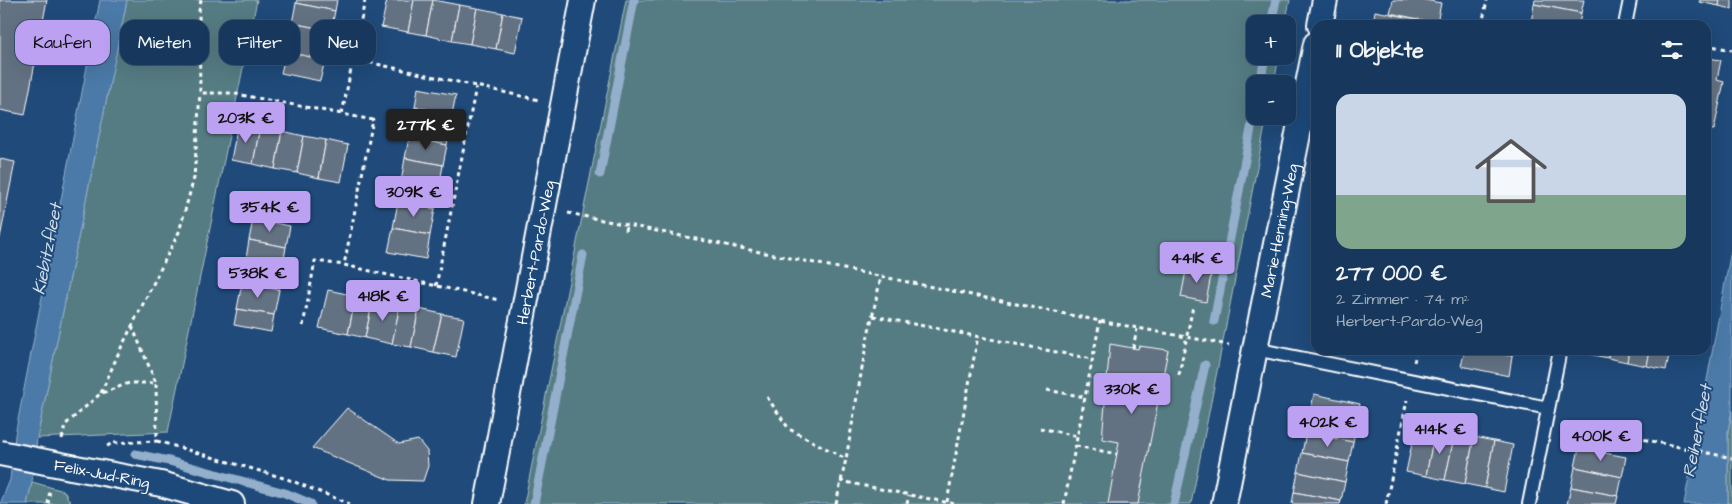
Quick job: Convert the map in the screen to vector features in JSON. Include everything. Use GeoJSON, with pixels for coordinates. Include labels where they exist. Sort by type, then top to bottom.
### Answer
{"type":"FeatureCollection","features":[{"type":"Feature","properties":{"kind":"street","name":"Herbert-Pardo-Weg"},"geometry":{"type":"LineString","coordinates":[[487,504],[583,0]]}},
{"type":"Feature","properties":{"kind":"street"},"geometry":{"type":"LineString","coordinates":[[1321,20],[1325,0]]}},
{"type":"Feature","properties":{"kind":"street","name":"Marie-Henning-Weg"},"geometry":{"type":"LineString","coordinates":[[1224,504],[1311,89]]}},
{"type":"Feature","properties":{"kind":"street","name":"Felix-Jud-Ring"},"geometry":{"type":"LineString","coordinates":[[0,453],[161,484],[232,504]]}},
{"type":"Feature","properties":{"kind":"lane"},"geometry":{"type":"LineString","coordinates":[[1626,20],[1630,0]]}},
{"type":"Feature","properties":{"kind":"lane"},"geometry":{"type":"LineString","coordinates":[[1255,349],[1548,408]]}},
{"type":"Feature","properties":{"kind":"lane"},"geometry":{"type":"LineString","coordinates":[[1529,504],[1559,355]]}},
{"type":"Feature","properties":{"kind":"path"},"geometry":{"type":"LineString","coordinates":[[156,383],[129,383],[100,394],[179,232],[194,178],[200,93],[201,0]]}},
{"type":"Feature","properties":{"kind":"path"},"geometry":{"type":"LineString","coordinates":[[361,20],[365,0]]}},
{"type":"Feature","properties":{"kind":"path"},"geometry":{"type":"LineString","coordinates":[[1483,20],[1487,0]]}},
{"type":"Feature","properties":{"kind":"path"},"geometry":{"type":"LineString","coordinates":[[1711,46],[1732,50]]}},
{"type":"Feature","properties":{"kind":"path"},"geometry":{"type":"LineString","coordinates":[[342,114],[353,65]]}},
{"type":"Feature","properties":{"kind":"path"},"geometry":{"type":"LineString","coordinates":[[376,65],[563,105]]}},
{"type":"Feature","properties":{"kind":"path"},"geometry":{"type":"LineString","coordinates":[[436,286],[476,87]]}},
{"type":"Feature","properties":{"kind":"path"},"geometry":{"type":"LineString","coordinates":[[200,93],[231,93],[373,120],[344,265]]}},
{"type":"Feature","properties":{"kind":"path"},"geometry":{"type":"LineString","coordinates":[[543,208],[1100,321],[1255,349]]}},
{"type":"Feature","properties":{"kind":"path"},"geometry":{"type":"LineString","coordinates":[[625,231],[626,225]]}},
{"type":"Feature","properties":{"kind":"path"},"geometry":{"type":"LineString","coordinates":[[303,326],[315,261],[344,265],[524,306]]}},
{"type":"Feature","properties":{"kind":"path"},"geometry":{"type":"LineString","coordinates":[[836,504],[881,277]]}},
{"type":"Feature","properties":{"kind":"path"},"geometry":{"type":"LineString","coordinates":[[1179,375],[1193,306]]}},
{"type":"Feature","properties":{"kind":"path"},"geometry":{"type":"LineString","coordinates":[[873,316],[1092,358]]}},
{"type":"Feature","properties":{"kind":"path"},"geometry":{"type":"LineString","coordinates":[[1064,504],[1100,321]]}},
{"type":"Feature","properties":{"kind":"path"},"geometry":{"type":"LineString","coordinates":[[132,326],[156,383],[157,441]]}},
{"type":"Feature","properties":{"kind":"path"},"geometry":{"type":"LineString","coordinates":[[1133,348],[1138,328]]}},
{"type":"Feature","properties":{"kind":"path"},"geometry":{"type":"LineString","coordinates":[[947,502],[978,336]]}},
{"type":"Feature","properties":{"kind":"path"},"geometry":{"type":"LineString","coordinates":[[1386,504],[1410,381]]}},
{"type":"Feature","properties":{"kind":"path"},"geometry":{"type":"LineString","coordinates":[[1047,390],[1085,397]]}},
{"type":"Feature","properties":{"kind":"path"},"geometry":{"type":"LineString","coordinates":[[767,397],[789,429],[846,459]]}},
{"type":"Feature","properties":{"kind":"path"},"geometry":{"type":"LineString","coordinates":[[1548,408],[1549,420],[1732,458]]}},
{"type":"Feature","properties":{"kind":"path"},"geometry":{"type":"LineString","coordinates":[[1040,428],[1078,436]]}},
{"type":"Feature","properties":{"kind":"path"},"geometry":{"type":"LineString","coordinates":[[71,467],[112,443],[157,441],[287,479],[350,504]]}},
{"type":"Feature","properties":{"kind":"path"},"geometry":{"type":"LineString","coordinates":[[1076,446],[1117,454]]}},
{"type":"Feature","properties":{"kind":"path"},"geometry":{"type":"LineString","coordinates":[[840,481],[955,504]]}},
{"type":"Feature","properties":{"kind":"path"},"geometry":{"type":"LineString","coordinates":[[907,504],[909,495]]}},
{"type":"Feature","properties":{"kind":"green space"},"geometry":{"type":"Polygon","coordinates":[[[127,0],[257,0],[253,20],[219,20],[219,65],[244,65],[168,432],[37,438],[120,34],[120,65],[209,65],[209,20],[123,20],[127,0]]]}},
{"type":"Feature","properties":{"kind":"green space"},"geometry":{"type":"Polygon","coordinates":[[[626,0],[1290,0],[1287,15],[1246,15],[1246,65],[1277,65],[1276,75],[1246,75],[1246,125],[1265,125],[1191,504],[524,504],[626,0]]]}},
{"type":"Feature","properties":{"kind":"green space"},"geometry":{"type":"Polygon","coordinates":[[[1732,410],[1732,504],[1728,504],[1728,431],[1732,410]]]}},
{"type":"Feature","properties":{"kind":"green space"},"geometry":{"type":"Polygon","coordinates":[[[32,482],[64,491],[71,504],[27,504],[32,482]]]}},
{"type":"Feature","properties":{"kind":"water"},"geometry":{"type":"Polygon","coordinates":[[[100,0],[127,0],[123,20],[120,20],[120,34],[37,438],[32,482],[27,504],[0,504],[10,480],[15,435],[87,65],[110,65],[110,20],[96,20],[100,0]]]}},
{"type":"Feature","properties":{"kind":"water"},"geometry":{"type":"Polygon","coordinates":[[[1732,245],[1732,410],[1728,431],[1728,504],[1684,504],[1732,245]]]}},
{"type":"Feature","properties":{"kind":"building"},"geometry":{"type":"Polygon","coordinates":[[[0,0],[47,0],[43,20],[15,20],[15,65],[35,65],[25,115],[0,110],[0,0]]]}},
{"type":"Feature","properties":{"kind":"building"},"geometry":{"type":"Polygon","coordinates":[[[297,0],[337,0],[335,11],[296,3],[297,0]]]}},
{"type":"Feature","properties":{"kind":"building"},"geometry":{"type":"Polygon","coordinates":[[[387,0],[414,0],[408,32],[381,27],[387,0]]]}},
{"type":"Feature","properties":{"kind":"building"},"geometry":{"type":"Polygon","coordinates":[[[414,0],[433,0],[426,35],[408,32],[414,0]]]}},
{"type":"Feature","properties":{"kind":"building"},"geometry":{"type":"Polygon","coordinates":[[[433,0],[459,5],[452,41],[426,35],[433,0]]]}},
{"type":"Feature","properties":{"kind":"building"},"geometry":{"type":"Polygon","coordinates":[[[1393,0],[1425,0],[1441,3],[1438,20],[1423,20],[1390,13],[1393,0]]]}},
{"type":"Feature","properties":{"kind":"building"},"geometry":{"type":"Polygon","coordinates":[[[1535,0],[1584,0],[1581,13],[1534,4],[1535,0]]]}},
{"type":"Feature","properties":{"kind":"building"},"geometry":{"type":"Polygon","coordinates":[[[1700,0],[1720,0],[1719,6],[1699,2],[1700,0]]]}},
{"type":"Feature","properties":{"kind":"building"},"geometry":{"type":"Polygon","coordinates":[[[1720,0],[1732,0],[1732,9],[1719,6],[1720,0]]]}},
{"type":"Feature","properties":{"kind":"building"},"geometry":{"type":"Polygon","coordinates":[[[296,3],[335,11],[333,20],[310,20],[310,27],[300,25],[300,20],[293,20],[296,3]]]}},
{"type":"Feature","properties":{"kind":"building"},"geometry":{"type":"Polygon","coordinates":[[[1534,4],[1581,13],[1580,20],[1531,20],[1534,4]]]}},
{"type":"Feature","properties":{"kind":"building"},"geometry":{"type":"Polygon","coordinates":[[[459,5],[477,8],[470,44],[452,41],[459,5]]]}},
{"type":"Feature","properties":{"kind":"building"},"geometry":{"type":"Polygon","coordinates":[[[477,8],[503,13],[496,49],[470,44],[477,8]]]}},
{"type":"Feature","properties":{"kind":"building"},"geometry":{"type":"Polygon","coordinates":[[[1375,11],[1422,20],[1374,20],[1375,11]]]}},
{"type":"Feature","properties":{"kind":"building"},"geometry":{"type":"Polygon","coordinates":[[[503,13],[522,17],[515,53],[496,49],[503,13]]]}},
{"type":"Feature","properties":{"kind":"building"},"geometry":{"type":"Polygon","coordinates":[[[300,25],[310,27],[310,57],[300,55],[300,25]]]}},
{"type":"Feature","properties":{"kind":"building"},"geometry":{"type":"Polygon","coordinates":[[[300,55],[310,57],[310,65],[324,65],[320,81],[281,73],[283,65],[300,65],[300,55]]]}},
{"type":"Feature","properties":{"kind":"building"},"geometry":{"type":"Polygon","coordinates":[[[1711,58],[1721,60],[1717,80],[1724,82],[1714,130],[1711,130],[1711,58]]]}},
{"type":"Feature","properties":{"kind":"building"},"geometry":{"type":"Polygon","coordinates":[[[418,88],[456,95],[452,114],[415,107],[418,88]]]}},
{"type":"Feature","properties":{"kind":"building"},"geometry":{"type":"Polygon","coordinates":[[[415,107],[452,114],[447,145],[409,138],[415,107]]]}},
{"type":"Feature","properties":{"kind":"building"},"geometry":{"type":"Polygon","coordinates":[[[238,123],[260,127],[253,164],[231,160],[238,123]]]}},
{"type":"Feature","properties":{"kind":"building"},"geometry":{"type":"Polygon","coordinates":[[[260,127],[282,131],[275,169],[253,164],[260,127]]]}},
{"type":"Feature","properties":{"kind":"building"},"geometry":{"type":"Polygon","coordinates":[[[282,131],[304,136],[297,173],[275,169],[282,131]]]}},
{"type":"Feature","properties":{"kind":"building"},"geometry":{"type":"Polygon","coordinates":[[[304,136],[326,140],[319,178],[297,173],[304,136]]]}},
{"type":"Feature","properties":{"kind":"building"},"geometry":{"type":"Polygon","coordinates":[[[409,138],[447,145],[443,165],[405,158],[409,138]]]}},
{"type":"Feature","properties":{"kind":"building"},"geometry":{"type":"Polygon","coordinates":[[[326,140],[348,145],[341,182],[319,178],[326,140]]]}},
{"type":"Feature","properties":{"kind":"building"},"geometry":{"type":"Polygon","coordinates":[[[405,158],[443,165],[439,189],[401,182],[405,158]]]}},
{"type":"Feature","properties":{"kind":"building"},"geometry":{"type":"Polygon","coordinates":[[[0,159],[15,162],[0,238],[0,159]]]}},
{"type":"Feature","properties":{"kind":"building"},"geometry":{"type":"Polygon","coordinates":[[[401,182],[439,189],[435,209],[398,202],[401,182]]]}},
{"type":"Feature","properties":{"kind":"building"},"geometry":{"type":"Polygon","coordinates":[[[398,202],[435,209],[430,235],[393,228],[398,202]]]}},
{"type":"Feature","properties":{"kind":"building"},"geometry":{"type":"Polygon","coordinates":[[[253,219],[290,226],[286,247],[249,240],[253,219]]]}},
{"type":"Feature","properties":{"kind":"building"},"geometry":{"type":"Polygon","coordinates":[[[393,228],[430,235],[426,259],[388,252],[393,228]]]}},
{"type":"Feature","properties":{"kind":"building"},"geometry":{"type":"Polygon","coordinates":[[[249,240],[286,247],[282,271],[245,265],[249,240]]]}},
{"type":"Feature","properties":{"kind":"building"},"geometry":{"type":"Polygon","coordinates":[[[245,265],[282,271],[279,290],[242,283],[245,265]]]}},
{"type":"Feature","properties":{"kind":"building"},"geometry":{"type":"Polygon","coordinates":[[[1187,266],[1212,270],[1206,302],[1181,297],[1187,266]]]}},
{"type":"Feature","properties":{"kind":"building"},"geometry":{"type":"Polygon","coordinates":[[[242,283],[279,290],[274,315],[237,309],[242,283]]]}},
{"type":"Feature","properties":{"kind":"building"},"geometry":{"type":"Polygon","coordinates":[[[328,290],[356,296],[348,334],[319,328],[328,290]]]}},
{"type":"Feature","properties":{"kind":"building"},"geometry":{"type":"Polygon","coordinates":[[[356,296],[373,299],[365,338],[348,334],[356,296]]]}},
{"type":"Feature","properties":{"kind":"building"},"geometry":{"type":"Polygon","coordinates":[[[373,299],[400,305],[392,344],[365,338],[373,299]]]}},
{"type":"Feature","properties":{"kind":"building"},"geometry":{"type":"Polygon","coordinates":[[[400,305],[419,309],[411,347],[392,344],[400,305]]]}},
{"type":"Feature","properties":{"kind":"building"},"geometry":{"type":"Polygon","coordinates":[[[237,309],[274,315],[271,332],[234,325],[237,309]]]}},
{"type":"Feature","properties":{"kind":"building"},"geometry":{"type":"Polygon","coordinates":[[[419,309],[442,314],[433,352],[411,347],[419,309]]]}},
{"type":"Feature","properties":{"kind":"building"},"geometry":{"type":"Polygon","coordinates":[[[442,314],[464,318],[456,357],[433,352],[442,314]]]}},
{"type":"Feature","properties":{"kind":"building"},"geometry":{"type":"Polygon","coordinates":[[[1110,344],[1138,349],[1139,346],[1168,350],[1138,504],[1108,504],[1119,442],[1102,439],[1110,344]]]}},
{"type":"Feature","properties":{"kind":"building"},"geometry":{"type":"Polygon","coordinates":[[[1464,355],[1512,356],[1509,376],[1461,366],[1464,355]]]}},
{"type":"Feature","properties":{"kind":"building"},"geometry":{"type":"Polygon","coordinates":[[[1593,355],[1608,355],[1608,358],[1593,355]]]}},
{"type":"Feature","properties":{"kind":"building"},"geometry":{"type":"Polygon","coordinates":[[[1608,355],[1628,355],[1627,362],[1608,358],[1608,355]]]}},
{"type":"Feature","properties":{"kind":"building"},"geometry":{"type":"Polygon","coordinates":[[[1628,355],[1649,355],[1647,366],[1627,362],[1628,355]]]}},
{"type":"Feature","properties":{"kind":"building"},"geometry":{"type":"Polygon","coordinates":[[[1649,355],[1669,355],[1666,370],[1647,366],[1649,355]]]}},
{"type":"Feature","properties":{"kind":"building"},"geometry":{"type":"Polygon","coordinates":[[[1314,394],[1360,404],[1357,423],[1310,414],[1314,394]]]}},
{"type":"Feature","properties":{"kind":"building"},"geometry":{"type":"Polygon","coordinates":[[[347,408],[399,444],[418,440],[427,451],[428,466],[423,481],[390,480],[312,448],[347,408]]]}},
{"type":"Feature","properties":{"kind":"building"},"geometry":{"type":"Polygon","coordinates":[[[1310,414],[1357,423],[1353,442],[1306,433],[1310,414]]]}},
{"type":"Feature","properties":{"kind":"building"},"geometry":{"type":"Polygon","coordinates":[[[1416,425],[1435,430],[1426,476],[1406,472],[1416,425]]]}},
{"type":"Feature","properties":{"kind":"building"},"geometry":{"type":"Polygon","coordinates":[[[1435,430],[1455,433],[1445,480],[1426,476],[1435,430]]]}},
{"type":"Feature","properties":{"kind":"building"},"geometry":{"type":"Polygon","coordinates":[[[1306,433],[1353,442],[1349,462],[1302,453],[1306,433]]]}},
{"type":"Feature","properties":{"kind":"building"},"geometry":{"type":"Polygon","coordinates":[[[1455,433],[1474,437],[1465,484],[1445,480],[1455,433]]]}},
{"type":"Feature","properties":{"kind":"building"},"geometry":{"type":"Polygon","coordinates":[[[1474,437],[1494,441],[1485,488],[1465,484],[1474,437]]]}},
{"type":"Feature","properties":{"kind":"building"},"geometry":{"type":"Polygon","coordinates":[[[1494,441],[1513,445],[1504,492],[1485,488],[1494,441]]]}},
{"type":"Feature","properties":{"kind":"building"},"geometry":{"type":"Polygon","coordinates":[[[1579,448],[1626,457],[1622,477],[1575,467],[1579,448]]]}},
{"type":"Feature","properties":{"kind":"building"},"geometry":{"type":"Polygon","coordinates":[[[1302,453],[1349,462],[1345,482],[1298,472],[1302,453]]]}},
{"type":"Feature","properties":{"kind":"building"},"geometry":{"type":"Polygon","coordinates":[[[1575,467],[1622,477],[1618,496],[1571,487],[1575,467]]]}},
{"type":"Feature","properties":{"kind":"building"},"geometry":{"type":"Polygon","coordinates":[[[1298,472],[1345,482],[1341,501],[1294,492],[1298,472]]]}},
{"type":"Feature","properties":{"kind":"building"},"geometry":{"type":"Polygon","coordinates":[[[1571,487],[1618,496],[1616,504],[1567,504],[1571,487]]]}},
{"type":"Feature","properties":{"kind":"building"},"geometry":{"type":"Polygon","coordinates":[[[1294,492],[1341,501],[1340,504],[1292,504],[1294,492]]]}},
{"type":"Feature","properties":{"kind":"waterway"},"geometry":{"type":"LineString","coordinates":[[600,174],[634,0]]}},
{"type":"Feature","properties":{"kind":"waterway"},"geometry":{"type":"LineString","coordinates":[[1273,15],[1276,0]]}},
{"type":"Feature","properties":{"kind":"waterway"},"geometry":{"type":"LineString","coordinates":[[1262,75],[1263,65]]}},
{"type":"Feature","properties":{"kind":"waterway"},"geometry":{"type":"LineString","coordinates":[[1214,321],[1252,125]]}},
{"type":"Feature","properties":{"kind":"waterway"},"geometry":{"type":"LineString","coordinates":[[534,504],[583,255]]}},
{"type":"Feature","properties":{"kind":"waterway"},"geometry":{"type":"LineString","coordinates":[[1174,504],[1205,365]]}},
{"type":"Feature","properties":{"kind":"waterway"},"geometry":{"type":"LineString","coordinates":[[135,454],[169,461],[285,493],[311,504]]}},
{"type":"Feature","properties":{"kind":"water label","name":"Kiebitzfleet"},"geometry":{"type":"Point","coordinates":[47,249]}},
{"type":"Feature","properties":{"kind":"water label","name":"Reiherfleet"},"geometry":{"type":"Point","coordinates":[1697,431]}}]}
